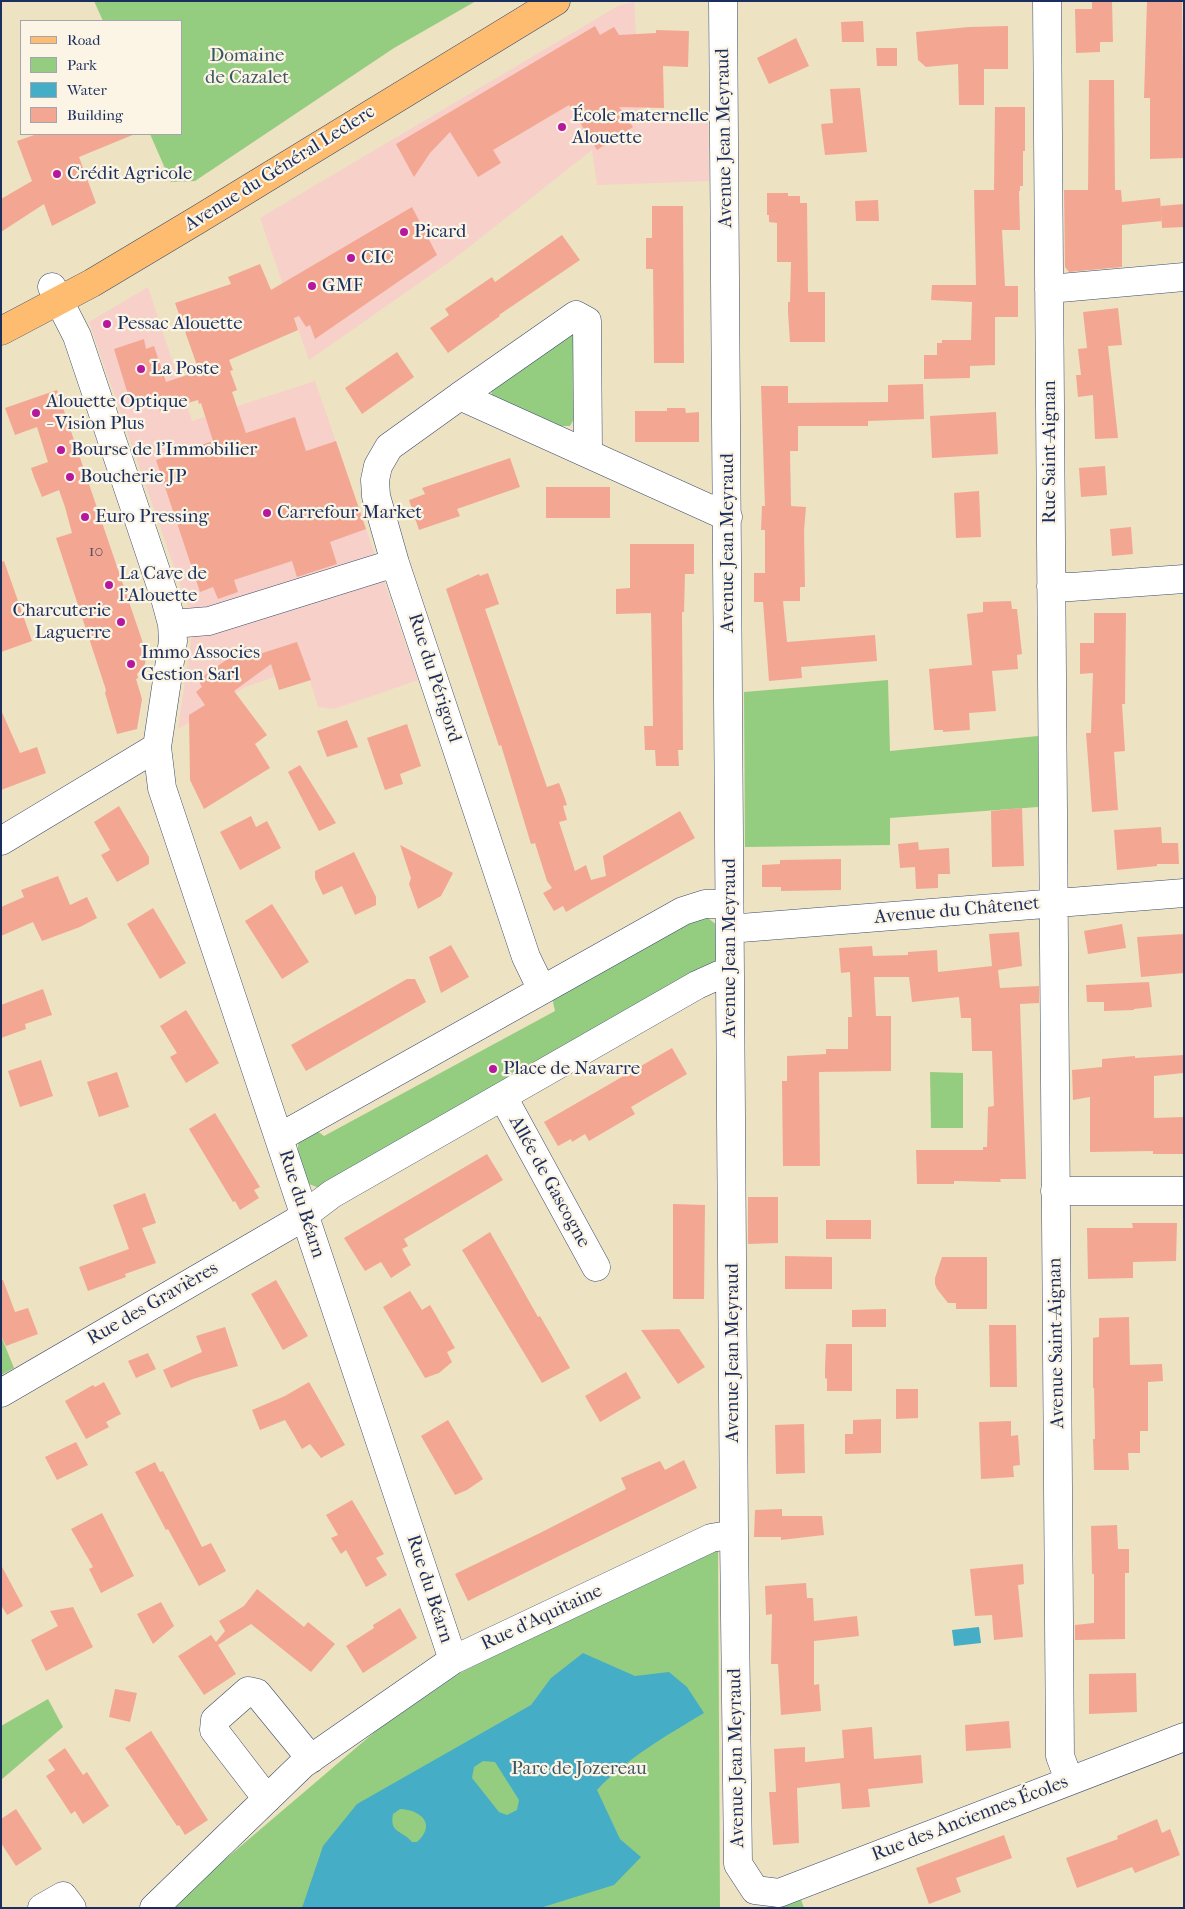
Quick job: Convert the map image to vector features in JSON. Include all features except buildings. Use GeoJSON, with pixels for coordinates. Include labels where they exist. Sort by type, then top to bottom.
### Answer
{"type":"FeatureCollection","features":[{"type":"Feature","properties":{"kind":"main road","name":"Avenue du Général Leclerc"},"geometry":{"type":"LineString","coordinates":[[1,331],[56,294],[521,1]]}},
{"type":"Feature","properties":{"kind":"main road","name":"Avenue du Général Leclerc"},"geometry":{"type":"LineString","coordinates":[[1,326],[56,294],[92,283],[556,1]]}},
{"type":"Feature","properties":{"kind":"street","name":"Avenue Jean Meyraud"},"geometry":{"type":"LineString","coordinates":[[723,1],[738,1864],[756,1890]]}},
{"type":"Feature","properties":{"kind":"street","name":"Rue Saint-Aignan"},"geometry":{"type":"LineString","coordinates":[[1047,1],[1053,903]]}},
{"type":"Feature","properties":{"kind":"street"},"geometry":{"type":"LineString","coordinates":[[1048,289],[1184,278]]}},
{"type":"Feature","properties":{"kind":"street","name":"Rue du Béarn"},"geometry":{"type":"LineString","coordinates":[[56,294],[77,336],[172,624],[172,641],[157,747],[162,788],[452,1660]]}},
{"type":"Feature","properties":{"kind":"street","name":"Rue du Périgord"},"geometry":{"type":"LineString","coordinates":[[542,990],[526,957],[395,563],[376,496],[375,480],[378,466],[389,447],[576,315],[587,320],[588,452]]}},
{"type":"Feature","properties":{"kind":"street"},"geometry":{"type":"LineString","coordinates":[[460,396],[588,452],[728,517]]}},
{"type":"Feature","properties":{"kind":"street"},"geometry":{"type":"LineString","coordinates":[[172,624],[208,621],[395,563]]}},
{"type":"Feature","properties":{"kind":"street"},"geometry":{"type":"LineString","coordinates":[[1051,586],[1071,587],[1184,579]]}},
{"type":"Feature","properties":{"kind":"street"},"geometry":{"type":"LineString","coordinates":[[1,841],[157,747]]}},
{"type":"Feature","properties":{"kind":"street","name":"Avenue du Châtenet"},"geometry":{"type":"LineString","coordinates":[[730,916],[741,928],[1184,893]]}},
{"type":"Feature","properties":{"kind":"street","name":"Avenue Saint-Aignan"},"geometry":{"type":"LineString","coordinates":[[1053,903],[1060,1756],[1070,1780]]}},
{"type":"Feature","properties":{"kind":"street"},"geometry":{"type":"LineString","coordinates":[[278,1136],[289,1132],[683,911],[705,904],[730,916]]}},
{"type":"Feature","properties":{"kind":"street"},"geometry":{"type":"LineString","coordinates":[[304,1215],[332,1194],[697,985],[719,975],[730,975]]}},
{"type":"Feature","properties":{"kind":"street","name":"Allée de Gascogne"},"geometry":{"type":"LineString","coordinates":[[503,1097],[596,1267]]}},
{"type":"Feature","properties":{"kind":"street"},"geometry":{"type":"LineString","coordinates":[[1055,1191],[1184,1191]]}},
{"type":"Feature","properties":{"kind":"street","name":"Rue des Gravières"},"geometry":{"type":"LineString","coordinates":[[1,1393],[304,1215]]}},
{"type":"Feature","properties":{"kind":"street","name":"Rue d'Aquitaine"},"geometry":{"type":"LineString","coordinates":[[154,1908],[304,1764],[452,1660],[711,1538],[734,1534]]}},
{"type":"Feature","properties":{"kind":"street"},"geometry":{"type":"LineString","coordinates":[[267,1799],[214,1730],[215,1720],[221,1714],[248,1691],[257,1693],[311,1759]]}},
{"type":"Feature","properties":{"kind":"street","name":"Rue des Anciennes Écoles"},"geometry":{"type":"LineString","coordinates":[[756,1890],[779,1893],[1184,1737]]}},
{"type":"Feature","properties":{"kind":"street"},"geometry":{"type":"LineString","coordinates":[[42,1908],[63,1896],[72,1908]]}},
{"type":"Feature","properties":{"kind":"shaded area","name":"École maternelle Alouette"},"geometry":{"type":"Polygon","coordinates":[[[634,2],[641,112],[708,112],[709,181],[597,185],[592,150],[455,258],[309,360],[260,218],[618,6],[634,2]]]}},
{"type":"Feature","properties":{"kind":"shaded area"},"geometry":{"type":"Polygon","coordinates":[[[148,287],[192,421],[315,381],[418,680],[334,709],[318,707],[306,666],[245,687],[178,729],[193,626],[89,322],[148,287]]]}},
{"type":"Feature","properties":{"kind":"green space","name":"Domaine de Cazalet"},"geometry":{"type":"Polygon","coordinates":[[[94,1],[476,1],[394,48],[195,181],[171,182],[150,135],[182,135],[182,20],[103,20],[94,1]]]}},
{"type":"Feature","properties":{"kind":"green space"},"geometry":{"type":"Polygon","coordinates":[[[573,332],[579,339],[574,419],[570,426],[560,426],[492,397],[491,388],[573,332]]]}},
{"type":"Feature","properties":{"kind":"green space"},"geometry":{"type":"Polygon","coordinates":[[[888,680],[890,751],[1038,736],[1038,807],[890,818],[890,845],[745,847],[744,692],[888,680]]]}},
{"type":"Feature","properties":{"kind":"green space","name":"Place de Navarre"},"geometry":{"type":"Polygon","coordinates":[[[692,916],[708,918],[718,926],[720,953],[715,968],[319,1188],[309,1184],[297,1154],[299,1140],[312,1127],[324,1136],[555,1011],[551,993],[692,916]]]}},
{"type":"Feature","properties":{"kind":"green space"},"geometry":{"type":"Polygon","coordinates":[[[930,1072],[963,1073],[963,1128],[931,1128],[930,1072]]]}},
{"type":"Feature","properties":{"kind":"green space"},"geometry":{"type":"Polygon","coordinates":[[[1,1336],[14,1368],[1,1375],[1,1336]]]}},
{"type":"Feature","properties":{"kind":"green space","name":"Parc de Jozereau"},"geometry":{"type":"Polygon","coordinates":[[[718,1546],[720,1908],[168,1908],[377,1730],[460,1673],[718,1546]]]}},
{"type":"Feature","properties":{"kind":"green space"},"geometry":{"type":"Polygon","coordinates":[[[48,1699],[63,1727],[1,1780],[1,1726],[48,1699]]]}},
{"type":"Feature","properties":{"kind":"green space"},"geometry":{"type":"Polygon","coordinates":[[[800,1897],[804,1908],[771,1908],[800,1897]]]}},
{"type":"Feature","properties":{"kind":"water"},"geometry":{"type":"Polygon","coordinates":[[[979,1627],[981,1643],[954,1646],[952,1630],[979,1627]]]}},
{"type":"Feature","properties":{"kind":"water"},"geometry":{"type":"Polygon","coordinates":[[[583,1653],[635,1676],[669,1672],[687,1687],[704,1713],[634,1758],[597,1790],[620,1839],[641,1857],[614,1885],[540,1908],[302,1908],[323,1846],[357,1804],[531,1705],[551,1678],[583,1653]],[[483,1761],[474,1767],[472,1778],[499,1812],[507,1815],[517,1810],[519,1800],[495,1762],[483,1761]],[[400,1809],[393,1814],[393,1825],[412,1842],[417,1842],[426,1829],[424,1819],[414,1812],[400,1809]]]}},
{"type":"Feature","properties":{"kind":"place","name":"École maternelle Alouette"},"geometry":{"type":"Point","coordinates":[562,127]}},
{"type":"Feature","properties":{"kind":"place","name":"Crédit Agricole"},"geometry":{"type":"Point","coordinates":[57,174]}},
{"type":"Feature","properties":{"kind":"place","name":"Picard"},"geometry":{"type":"Point","coordinates":[404,232]}},
{"type":"Feature","properties":{"kind":"place","name":"CIC"},"geometry":{"type":"Point","coordinates":[351,258]}},
{"type":"Feature","properties":{"kind":"place","name":"GMF"},"geometry":{"type":"Point","coordinates":[312,286]}},
{"type":"Feature","properties":{"kind":"place","name":"Pessac Alouette"},"geometry":{"type":"Point","coordinates":[107,324]}},
{"type":"Feature","properties":{"kind":"place","name":"La Poste"},"geometry":{"type":"Point","coordinates":[141,369]}},
{"type":"Feature","properties":{"kind":"place","name":"Alouette Optique - Vision Plus"},"geometry":{"type":"Point","coordinates":[36,413]}},
{"type":"Feature","properties":{"kind":"place","name":"Bourse de l'Immobilier"},"geometry":{"type":"Point","coordinates":[61,450]}},
{"type":"Feature","properties":{"kind":"place","name":"Boucherie JP"},"geometry":{"type":"Point","coordinates":[70,477]}},
{"type":"Feature","properties":{"kind":"place","name":"Carrefour Market"},"geometry":{"type":"Point","coordinates":[267,513]}},
{"type":"Feature","properties":{"kind":"place","name":"Euro Pressing"},"geometry":{"type":"Point","coordinates":[85,517]}},
{"type":"Feature","properties":{"kind":"place","name":"La Cave de l'Alouette"},"geometry":{"type":"Point","coordinates":[109,585]}},
{"type":"Feature","properties":{"kind":"place","name":"Charcuterie Laguerre"},"geometry":{"type":"Point","coordinates":[121,622]}},
{"type":"Feature","properties":{"kind":"place","name":"Immo Associes Gestion Sarl"},"geometry":{"type":"Point","coordinates":[131,664]}},
{"type":"Feature","properties":{"kind":"place","name":"Place de Navarre"},"geometry":{"type":"Point","coordinates":[493,1069]}}]}
